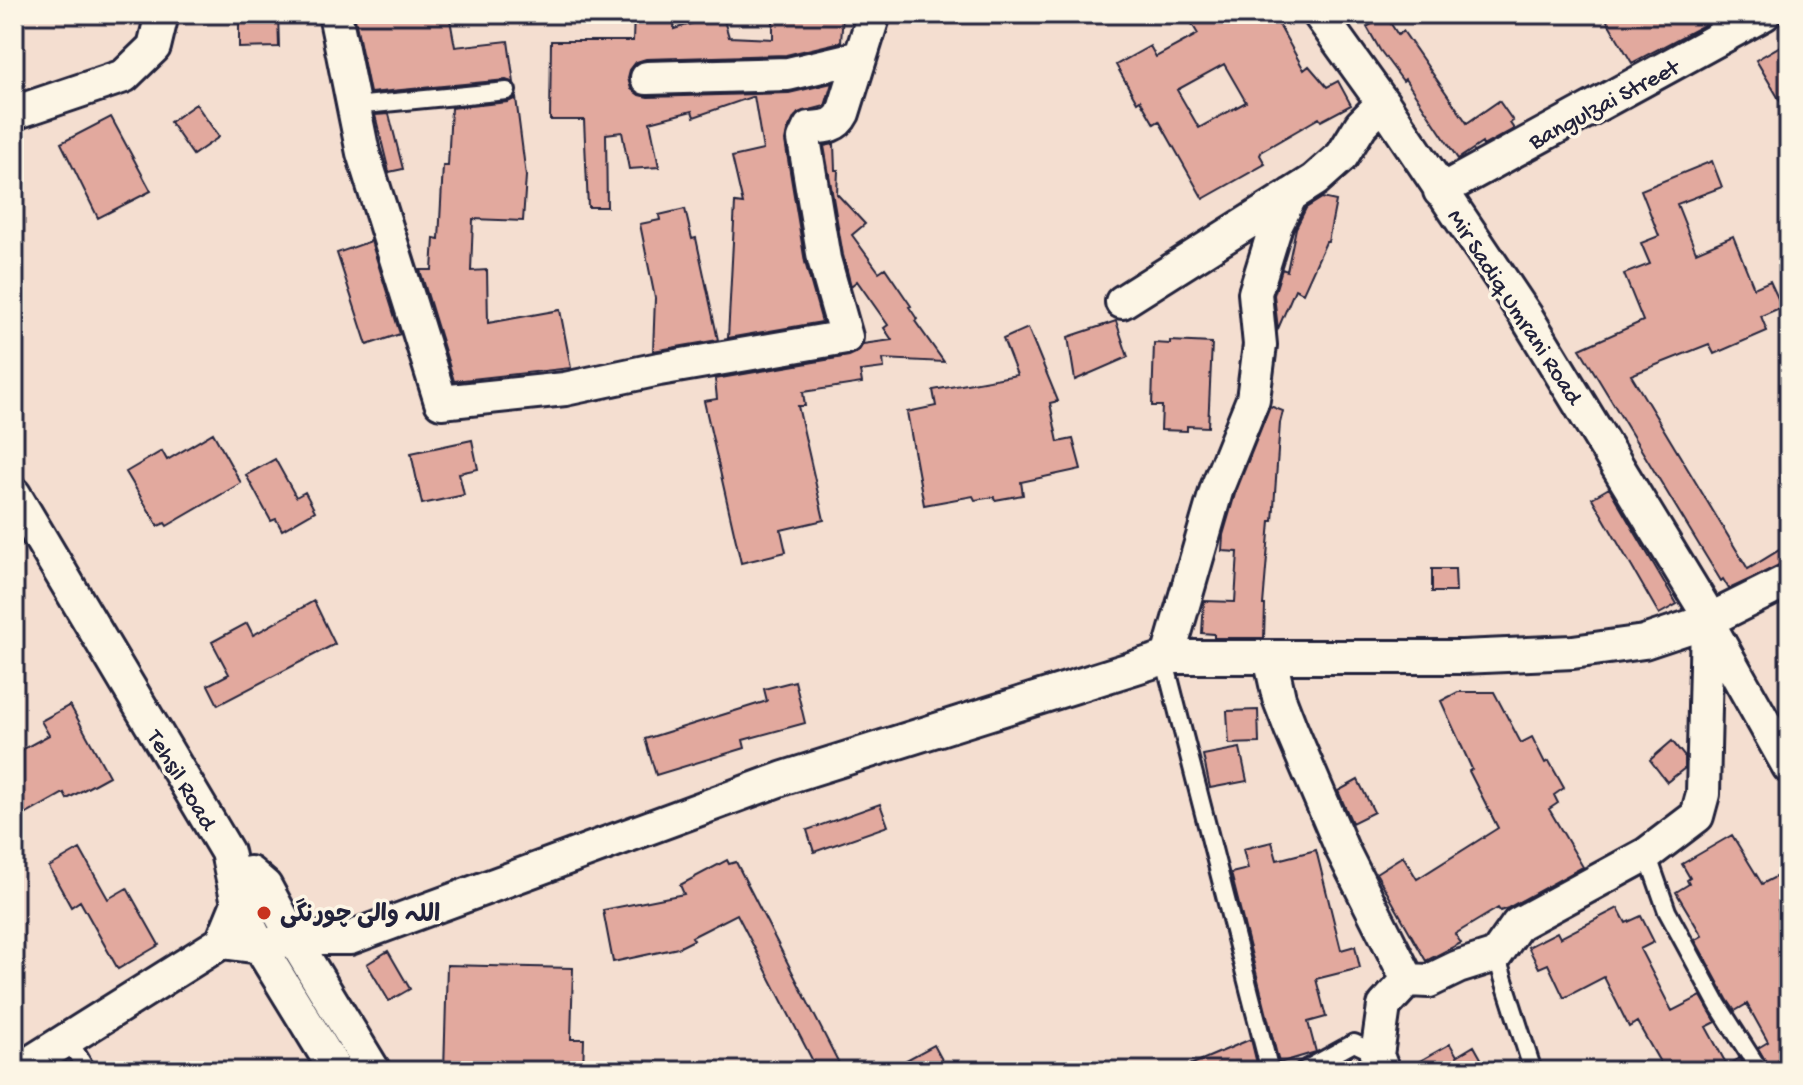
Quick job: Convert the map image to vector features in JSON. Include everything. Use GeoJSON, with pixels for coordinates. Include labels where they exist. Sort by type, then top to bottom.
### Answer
{"type":"FeatureCollection","features":[{"type":"Feature","properties":{"kind":"street"},"geometry":{"type":"LineString","coordinates":[[14,113],[124,76],[154,47],[162,14]]}},
{"type":"Feature","properties":{"kind":"street"},"geometry":{"type":"LineString","coordinates":[[335,14],[363,153],[441,402],[565,389],[659,369],[846,337],[824,259],[804,139],[809,128],[838,122],[874,14]]}},
{"type":"Feature","properties":{"kind":"street","name":"Mir Sadiq Umrani Road"},"geometry":{"type":"LineString","coordinates":[[1319,14],[1383,103],[1526,316],[1704,613],[1789,767]]}},
{"type":"Feature","properties":{"kind":"street","name":"Bangulzai Street"},"geometry":{"type":"LineString","coordinates":[[1440,191],[1719,25],[1764,14]]}},
{"type":"Feature","properties":{"kind":"street"},"geometry":{"type":"LineString","coordinates":[[647,78],[788,74],[860,57]]}},
{"type":"Feature","properties":{"kind":"street"},"geometry":{"type":"LineString","coordinates":[[1122,302],[1315,180],[1342,156],[1361,125],[1383,103]]}},
{"type":"Feature","properties":{"kind":"street"},"geometry":{"type":"LineString","coordinates":[[1166,658],[1217,488],[1253,399],[1260,345],[1255,293],[1276,225],[1291,195]]}},
{"type":"Feature","properties":{"kind":"street","name":"Tehsil Road"},"geometry":{"type":"LineString","coordinates":[[14,494],[251,895]]}},
{"type":"Feature","properties":{"kind":"street"},"geometry":{"type":"LineString","coordinates":[[222,942],[260,947],[293,938],[350,938],[784,778],[1166,658],[1462,657],[1573,652],[1644,642],[1704,613],[1789,580]]}},
{"type":"Feature","properties":{"kind":"street"},"geometry":{"type":"LineString","coordinates":[[1408,980],[1429,981],[1458,967],[1496,955],[1518,924],[1647,854],[1697,816],[1703,794],[1704,613]]}},
{"type":"Feature","properties":{"kind":"street"},"geometry":{"type":"LineString","coordinates":[[1270,657],[1279,698],[1342,849],[1408,980]]}},
{"type":"Feature","properties":{"kind":"street"},"geometry":{"type":"LineString","coordinates":[[251,895],[293,938],[374,1071]]}},
{"type":"Feature","properties":{"kind":"street"},"geometry":{"type":"LineString","coordinates":[[17,1071],[222,942],[251,895]]}},
{"type":"Feature","properties":{"kind":"street"},"geometry":{"type":"LineString","coordinates":[[251,895],[260,947],[336,1071]]}},
{"type":"Feature","properties":{"kind":"street"},"geometry":{"type":"LineString","coordinates":[[1380,1062],[1384,1006],[1408,980]]}},
{"type":"Feature","properties":{"kind":"lane"},"geometry":{"type":"LineString","coordinates":[[354,106],[507,91]]}},
{"type":"Feature","properties":{"kind":"lane"},"geometry":{"type":"LineString","coordinates":[[1166,658],[1270,1071]]}},
{"type":"Feature","properties":{"kind":"lane"},"geometry":{"type":"LineString","coordinates":[[1647,854],[1667,911],[1718,1005],[1760,1071]]}},
{"type":"Feature","properties":{"kind":"lane"},"geometry":{"type":"LineString","coordinates":[[1496,955],[1533,1071]]}},
{"type":"Feature","properties":{"kind":"lane"},"geometry":{"type":"LineString","coordinates":[[68,1039],[87,1071]]}},
{"type":"Feature","properties":{"kind":"lane"},"geometry":{"type":"LineString","coordinates":[[1303,1071],[1354,1043],[1380,1062]]}},
{"type":"Feature","properties":{"kind":"building"},"geometry":{"type":"Polygon","coordinates":[[[239,14],[278,14],[279,47],[239,48],[239,14]]]}},
{"type":"Feature","properties":{"kind":"building"},"geometry":{"type":"Polygon","coordinates":[[[354,14],[449,14],[455,47],[508,41],[514,83],[506,80],[370,93],[354,14]]]}},
{"type":"Feature","properties":{"kind":"building"},"geometry":{"type":"Polygon","coordinates":[[[634,14],[675,14],[674,29],[722,14],[729,37],[773,39],[773,14],[843,14],[841,42],[786,55],[646,59],[636,62],[628,78],[631,89],[648,97],[789,93],[832,83],[825,106],[798,113],[785,141],[805,262],[822,322],[728,338],[735,203],[743,204],[732,157],[763,150],[754,96],[694,117],[692,111],[650,122],[659,167],[629,169],[622,132],[606,134],[607,207],[588,207],[584,120],[550,120],[551,41],[633,41],[634,14]]]}},
{"type":"Feature","properties":{"kind":"building"},"geometry":{"type":"Polygon","coordinates":[[[1186,14],[1273,14],[1304,70],[1309,66],[1327,87],[1338,81],[1351,105],[1321,121],[1319,118],[1262,151],[1260,155],[1265,164],[1203,199],[1159,121],[1154,124],[1140,100],[1137,102],[1116,65],[1150,46],[1156,57],[1198,34],[1186,14]],[[1224,64],[1177,90],[1199,128],[1246,102],[1224,64]]]}},
{"type":"Feature","properties":{"kind":"building"},"geometry":{"type":"Polygon","coordinates":[[[1603,14],[1701,14],[1706,24],[1632,63],[1603,14]]]}},
{"type":"Feature","properties":{"kind":"building"},"geometry":{"type":"Polygon","coordinates":[[[1386,16],[1398,35],[1403,31],[1467,123],[1499,101],[1513,121],[1510,123],[1514,129],[1483,146],[1482,143],[1458,159],[1367,27],[1386,16]]]}},
{"type":"Feature","properties":{"kind":"building"},"geometry":{"type":"Polygon","coordinates":[[[1789,41],[1789,116],[1756,60],[1789,41]]]}},
{"type":"Feature","properties":{"kind":"building"},"geometry":{"type":"Polygon","coordinates":[[[516,98],[526,176],[523,221],[473,219],[471,271],[487,270],[488,323],[560,310],[571,368],[454,381],[420,270],[432,270],[434,238],[439,239],[443,166],[448,166],[451,108],[508,102],[516,98]]]}},
{"type":"Feature","properties":{"kind":"building"},"geometry":{"type":"Polygon","coordinates":[[[196,104],[219,137],[193,155],[170,122],[196,104]]]}},
{"type":"Feature","properties":{"kind":"building"},"geometry":{"type":"Polygon","coordinates":[[[389,114],[403,169],[389,172],[375,115],[389,114]]]}},
{"type":"Feature","properties":{"kind":"building"},"geometry":{"type":"Polygon","coordinates":[[[111,117],[151,191],[98,218],[61,143],[111,117]]]}},
{"type":"Feature","properties":{"kind":"building"},"geometry":{"type":"Polygon","coordinates":[[[834,144],[835,170],[838,170],[837,194],[865,224],[852,235],[879,272],[885,268],[911,306],[917,319],[915,321],[944,362],[883,359],[884,368],[860,371],[862,383],[803,392],[805,406],[798,406],[824,520],[781,530],[786,552],[741,563],[704,401],[717,399],[715,379],[849,356],[858,352],[863,344],[892,340],[884,328],[888,325],[857,281],[851,286],[824,146],[834,144]]]}},
{"type":"Feature","properties":{"kind":"building"},"geometry":{"type":"Polygon","coordinates":[[[1712,161],[1722,187],[1677,204],[1696,252],[1733,236],[1754,288],[1770,281],[1782,307],[1761,316],[1767,331],[1714,354],[1709,344],[1631,375],[1748,569],[1789,544],[1789,561],[1729,589],[1723,579],[1721,581],[1580,349],[1643,321],[1624,274],[1650,264],[1641,243],[1659,236],[1641,190],[1712,161]]]}},
{"type":"Feature","properties":{"kind":"building"},"geometry":{"type":"Polygon","coordinates":[[[1322,198],[1336,201],[1328,242],[1303,293],[1295,289],[1278,329],[1274,295],[1282,269],[1287,271],[1296,228],[1306,208],[1322,198]]]}},
{"type":"Feature","properties":{"kind":"building"},"geometry":{"type":"Polygon","coordinates":[[[685,209],[692,239],[696,238],[718,340],[653,351],[655,298],[640,224],[660,220],[659,215],[685,209]]]}},
{"type":"Feature","properties":{"kind":"building"},"geometry":{"type":"Polygon","coordinates":[[[371,241],[400,334],[367,345],[337,253],[371,241]]]}},
{"type":"Feature","properties":{"kind":"building"},"geometry":{"type":"Polygon","coordinates":[[[1116,321],[1128,357],[1075,380],[1068,337],[1116,321]]]}},
{"type":"Feature","properties":{"kind":"building"},"geometry":{"type":"Polygon","coordinates":[[[1028,328],[1058,401],[1050,403],[1058,442],[1073,439],[1081,469],[1021,482],[1023,495],[995,500],[994,497],[975,500],[973,496],[924,505],[907,412],[936,406],[933,390],[1017,375],[1003,339],[1028,328]]]}},
{"type":"Feature","properties":{"kind":"building"},"geometry":{"type":"Polygon","coordinates":[[[1170,341],[1212,343],[1208,427],[1187,426],[1187,431],[1161,430],[1162,406],[1152,406],[1154,343],[1170,344],[1170,341]]]}},
{"type":"Feature","properties":{"kind":"building"},"geometry":{"type":"Polygon","coordinates":[[[1270,406],[1283,411],[1273,521],[1270,521],[1263,605],[1264,638],[1214,638],[1214,634],[1202,633],[1204,601],[1235,602],[1238,552],[1222,551],[1223,535],[1235,494],[1270,406]]]}},
{"type":"Feature","properties":{"kind":"building"},"geometry":{"type":"Polygon","coordinates":[[[213,433],[241,483],[167,526],[165,523],[158,526],[126,472],[162,451],[167,460],[213,433]]]}},
{"type":"Feature","properties":{"kind":"building"},"geometry":{"type":"Polygon","coordinates":[[[472,440],[478,469],[459,473],[464,495],[422,504],[411,453],[472,440]]]}},
{"type":"Feature","properties":{"kind":"building"},"geometry":{"type":"Polygon","coordinates":[[[275,459],[296,497],[305,492],[315,511],[282,530],[276,519],[271,521],[246,475],[275,459]]]}},
{"type":"Feature","properties":{"kind":"building"},"geometry":{"type":"Polygon","coordinates":[[[1609,488],[1677,604],[1659,614],[1592,498],[1609,488]]]}},
{"type":"Feature","properties":{"kind":"building"},"geometry":{"type":"Polygon","coordinates":[[[1432,569],[1455,569],[1456,592],[1432,592],[1432,569]]]}},
{"type":"Feature","properties":{"kind":"building"},"geometry":{"type":"Polygon","coordinates":[[[314,601],[335,644],[218,705],[208,685],[229,674],[212,642],[247,623],[253,635],[314,601]]]}},
{"type":"Feature","properties":{"kind":"building"},"geometry":{"type":"Polygon","coordinates":[[[795,681],[805,723],[743,740],[745,748],[656,775],[645,739],[767,701],[764,689],[795,681]]]}},
{"type":"Feature","properties":{"kind":"building"},"geometry":{"type":"Polygon","coordinates":[[[1458,692],[1494,692],[1521,743],[1532,737],[1545,763],[1549,761],[1564,788],[1554,795],[1558,803],[1549,809],[1583,867],[1508,908],[1500,911],[1498,908],[1455,934],[1461,943],[1426,961],[1376,873],[1403,856],[1417,879],[1498,828],[1469,771],[1472,769],[1441,701],[1458,692]]]}},
{"type":"Feature","properties":{"kind":"building"},"geometry":{"type":"Polygon","coordinates":[[[70,705],[109,776],[67,799],[64,793],[14,821],[14,754],[49,735],[41,721],[70,705]]]}},
{"type":"Feature","properties":{"kind":"building"},"geometry":{"type":"Polygon","coordinates":[[[1258,710],[1259,743],[1229,744],[1227,711],[1258,710]]]}},
{"type":"Feature","properties":{"kind":"building"},"geometry":{"type":"Polygon","coordinates":[[[1672,741],[1685,757],[1685,768],[1667,782],[1650,760],[1672,741]]]}},
{"type":"Feature","properties":{"kind":"building"},"geometry":{"type":"Polygon","coordinates":[[[1240,748],[1247,781],[1210,788],[1203,755],[1240,748]]]}},
{"type":"Feature","properties":{"kind":"building"},"geometry":{"type":"Polygon","coordinates":[[[1358,780],[1374,812],[1352,823],[1338,791],[1358,780]]]}},
{"type":"Feature","properties":{"kind":"building"},"geometry":{"type":"Polygon","coordinates":[[[880,804],[888,826],[814,852],[807,830],[880,804]]]}},
{"type":"Feature","properties":{"kind":"building"},"geometry":{"type":"Polygon","coordinates":[[[1732,835],[1762,884],[1789,870],[1789,904],[1778,910],[1789,929],[1789,1071],[1771,1071],[1758,1048],[1768,1042],[1747,1004],[1735,1011],[1727,999],[1695,940],[1702,936],[1676,892],[1689,884],[1687,880],[1690,878],[1682,864],[1732,835]]]}},
{"type":"Feature","properties":{"kind":"building"},"geometry":{"type":"Polygon","coordinates":[[[1272,842],[1277,860],[1316,850],[1341,950],[1355,946],[1360,968],[1316,979],[1326,1017],[1308,1022],[1316,1052],[1279,1063],[1231,873],[1248,869],[1243,849],[1272,842]]]}},
{"type":"Feature","properties":{"kind":"building"},"geometry":{"type":"Polygon","coordinates":[[[80,849],[108,899],[127,888],[159,945],[118,969],[80,901],[71,907],[49,867],[80,849]]]}},
{"type":"Feature","properties":{"kind":"building"},"geometry":{"type":"Polygon","coordinates":[[[727,860],[729,864],[736,862],[843,1071],[818,1071],[737,914],[692,937],[694,940],[678,948],[613,962],[603,910],[684,894],[680,885],[727,860]]]}},
{"type":"Feature","properties":{"kind":"building"},"geometry":{"type":"Polygon","coordinates":[[[1618,908],[1626,923],[1641,916],[1654,942],[1640,949],[1672,1011],[1701,996],[1716,1022],[1706,1027],[1727,1065],[1739,1058],[1747,1071],[1665,1071],[1637,1022],[1629,1027],[1604,977],[1564,998],[1548,964],[1539,968],[1528,947],[1557,932],[1560,938],[1618,908]]]}},
{"type":"Feature","properties":{"kind":"building"},"geometry":{"type":"Polygon","coordinates":[[[388,951],[410,989],[389,1001],[367,964],[388,951]]]}},
{"type":"Feature","properties":{"kind":"building"},"geometry":{"type":"Polygon","coordinates":[[[447,965],[573,968],[571,1039],[584,1039],[583,1071],[444,1071],[447,965]]]}},
{"type":"Feature","properties":{"kind":"building"},"geometry":{"type":"Polygon","coordinates":[[[1251,1039],[1258,1068],[1247,1071],[1176,1071],[1251,1039]]]}},
{"type":"Feature","properties":{"kind":"building"},"geometry":{"type":"Polygon","coordinates":[[[1450,1044],[1457,1056],[1474,1046],[1488,1071],[1402,1071],[1450,1044]]]}},
{"type":"Feature","properties":{"kind":"building"},"geometry":{"type":"Polygon","coordinates":[[[934,1045],[948,1071],[886,1071],[934,1045]]]}},
{"type":"Feature","properties":{"kind":"place","name":"اللہ والی چورنگی"},"geometry":{"type":"Point","coordinates":[264,913]}}]}
